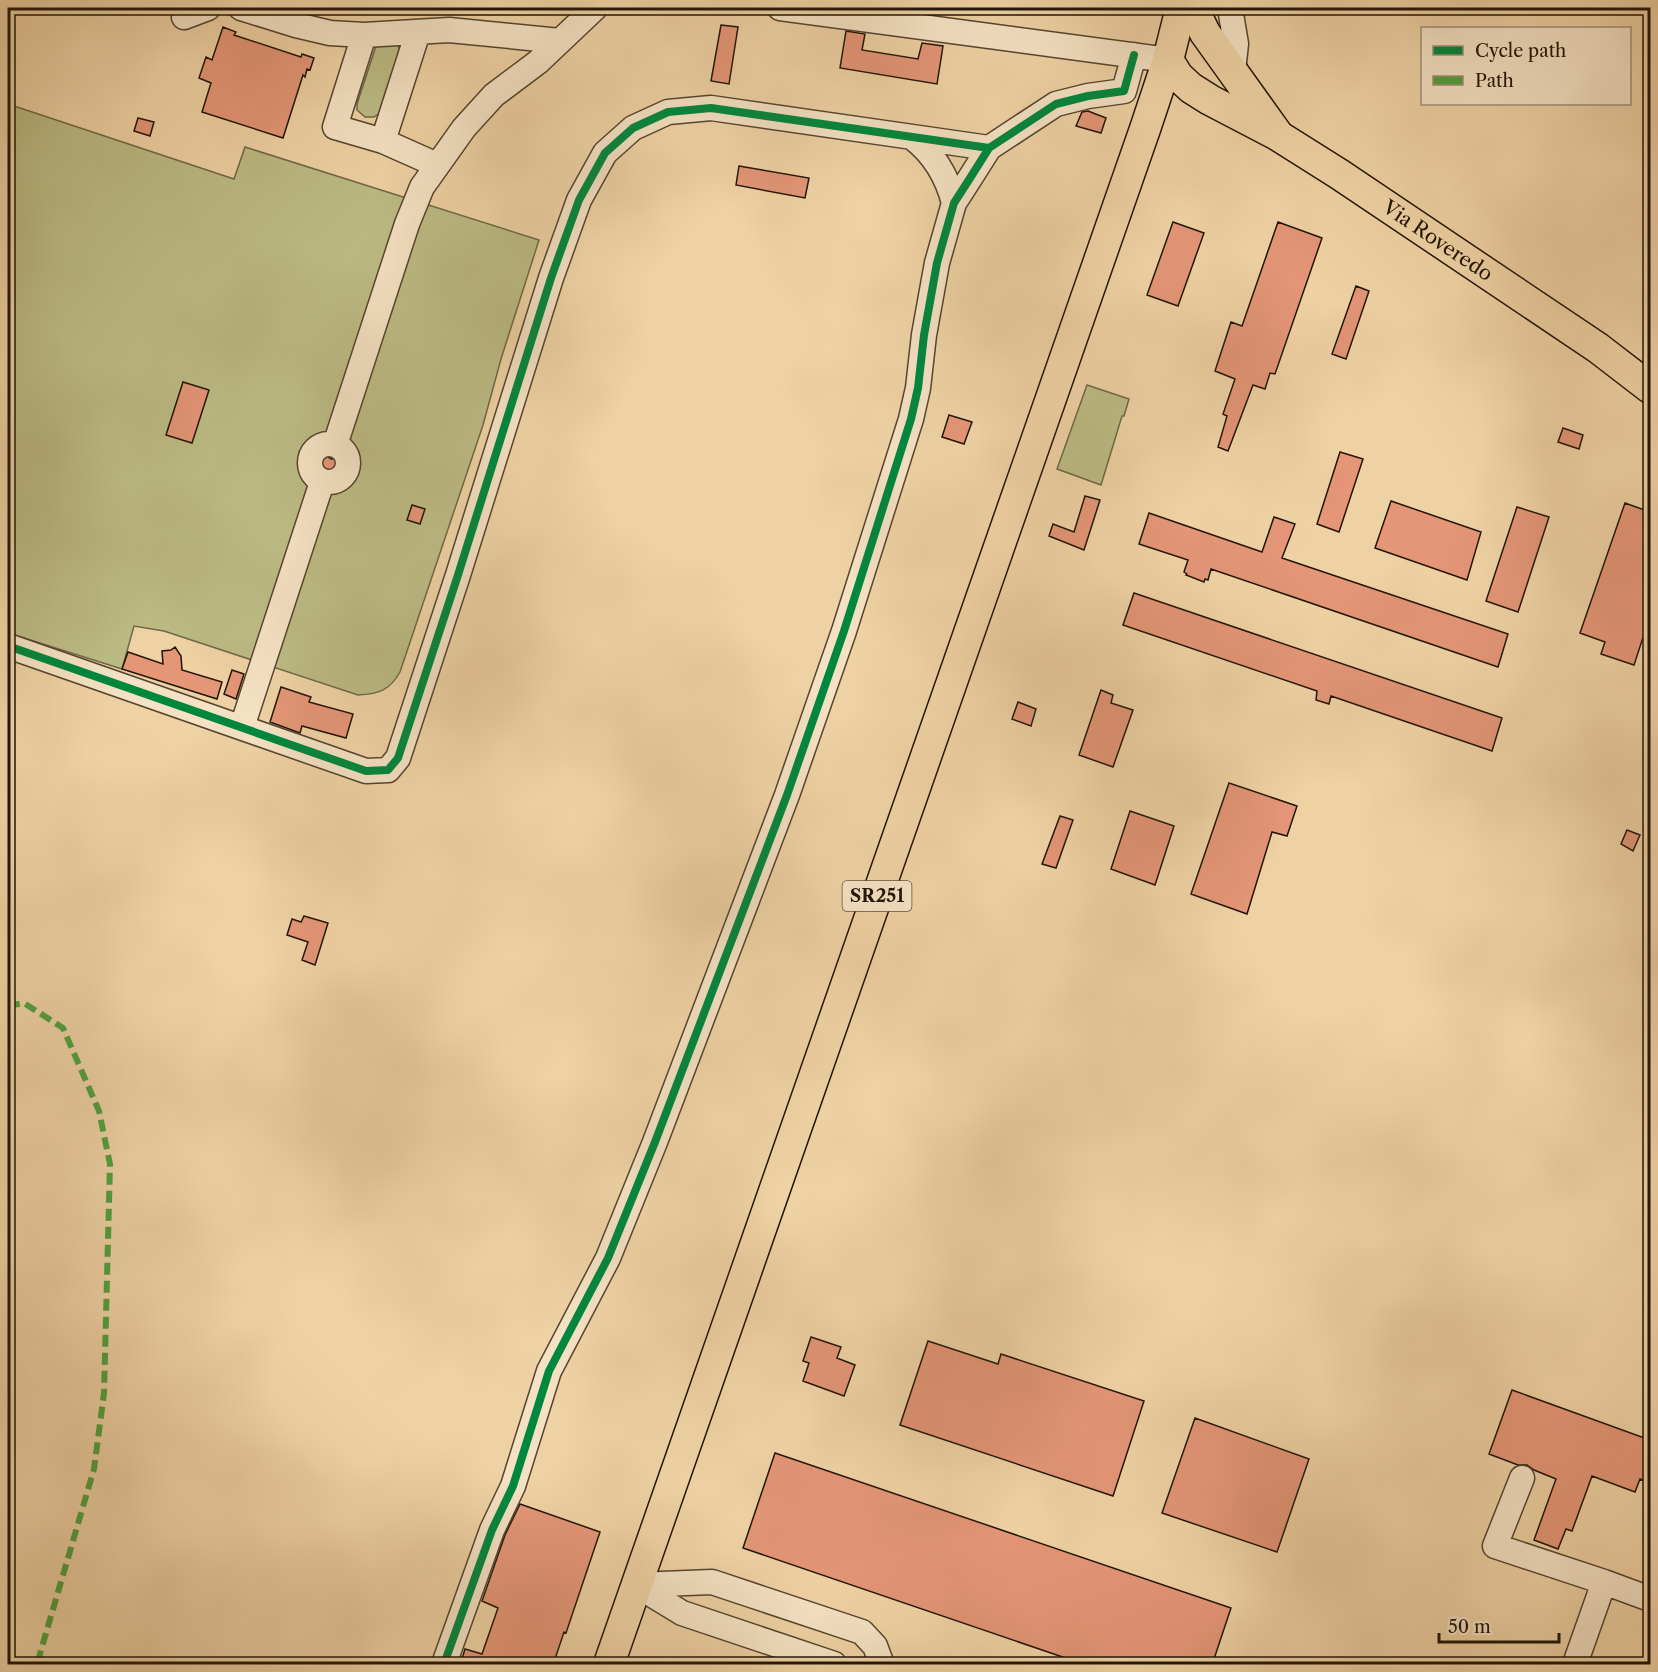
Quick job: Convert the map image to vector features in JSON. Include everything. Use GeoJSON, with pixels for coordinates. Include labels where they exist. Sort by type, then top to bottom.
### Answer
{"type":"FeatureCollection","features":[{"type":"Feature","properties":{"kind":"main road","name":"SR251"},"geometry":{"type":"LineString","coordinates":[[609,1665],[1145,129],[1168,60],[1181,8]]}},
{"type":"Feature","properties":{"kind":"main road","name":"Via Roveredo"},"geometry":{"type":"LineString","coordinates":[[1193,8],[1205,33],[1278,135]]}},
{"type":"Feature","properties":{"kind":"main road"},"geometry":{"type":"LineString","coordinates":[[1168,60],[1196,53],[1208,54],[1229,66]]}},
{"type":"Feature","properties":{"kind":"main road","name":"Via Roveredo"},"geometry":{"type":"LineString","coordinates":[[1168,60],[1178,76],[1191,88],[1278,135],[1339,174],[1598,348],[1650,388]]}},
{"type":"Feature","properties":{"kind":"main road","name":"Via Roveredo"},"geometry":{"type":"LineString","coordinates":[[1145,129],[1170,102],[1189,98],[1210,100]]}},
{"type":"Feature","properties":{"kind":"main road","name":"Via Roveredo"},"geometry":{"type":"LineString","coordinates":[[1598,348],[1650,376]]}},
{"type":"Feature","properties":{"kind":"street"},"geometry":{"type":"LineString","coordinates":[[184,17],[208,8]]}},
{"type":"Feature","properties":{"kind":"street"},"geometry":{"type":"LineString","coordinates":[[241,8],[330,33],[364,35],[449,30],[560,41]]}},
{"type":"Feature","properties":{"kind":"street"},"geometry":{"type":"LineString","coordinates":[[242,727],[322,482],[334,482],[344,475],[347,469],[347,458],[344,452],[335,445],[407,224],[422,187],[464,128],[494,95],[538,62],[595,8]]}},
{"type":"Feature","properties":{"kind":"street"},"geometry":{"type":"LineString","coordinates":[[780,8],[1168,60]]}},
{"type":"Feature","properties":{"kind":"street"},"geometry":{"type":"LineString","coordinates":[[1229,66],[1236,44],[1230,8]]}},
{"type":"Feature","properties":{"kind":"street"},"geometry":{"type":"LineString","coordinates":[[384,141],[418,32]]}},
{"type":"Feature","properties":{"kind":"street"},"geometry":{"type":"LineString","coordinates":[[364,35],[335,127],[384,141],[437,165]]}},
{"type":"Feature","properties":{"kind":"street"},"geometry":{"type":"LineString","coordinates":[[444,1665],[492,1530],[513,1486],[549,1371],[608,1258],[655,1142],[790,784],[844,632],[911,418],[918,388],[924,335],[937,263],[954,202],[989,148],[1056,104],[1088,96],[1124,92],[1134,55]]}},
{"type":"Feature","properties":{"kind":"street"},"geometry":{"type":"LineString","coordinates":[[8,646],[366,771],[388,770],[399,758],[551,278],[579,200],[605,153],[633,128],[668,112],[711,108],[989,148]]}},
{"type":"Feature","properties":{"kind":"street"},"geometry":{"type":"LineString","coordinates":[[913,138],[940,166],[949,184],[954,202]]}},
{"type":"Feature","properties":{"kind":"street"},"geometry":{"type":"LineString","coordinates":[[1522,1478],[1495,1546],[1650,1599]]}},
{"type":"Feature","properties":{"kind":"street"},"geometry":{"type":"LineString","coordinates":[[636,1585],[712,1582],[862,1632],[875,1646],[881,1664]]}},
{"type":"Feature","properties":{"kind":"street"},"geometry":{"type":"LineString","coordinates":[[1575,1665],[1604,1582]]}},
{"type":"Feature","properties":{"kind":"street"},"geometry":{"type":"LineString","coordinates":[[636,1585],[682,1613],[834,1665]]}},
{"type":"Feature","properties":{"kind":"shaded area"},"geometry":{"type":"Polygon","coordinates":[[[396,43],[401,51],[381,112],[374,117],[365,117],[357,110],[357,104],[376,46],[396,43]]]}},
{"type":"Feature","properties":{"kind":"shaded area"},"geometry":{"type":"Polygon","coordinates":[[[8,104],[234,179],[245,147],[539,240],[501,359],[483,425],[400,672],[388,687],[372,694],[358,695],[164,631],[134,626],[122,669],[8,633],[8,104]]]}},
{"type":"Feature","properties":{"kind":"shaded area"},"geometry":{"type":"Polygon","coordinates":[[[1087,385],[1129,399],[1101,485],[1057,469],[1087,385]]]}},
{"type":"Feature","properties":{"kind":"building"},"geometry":{"type":"Polygon","coordinates":[[[721,25],[738,27],[729,84],[711,81],[721,25]]]}},
{"type":"Feature","properties":{"kind":"building"},"geometry":{"type":"Polygon","coordinates":[[[223,27],[236,32],[234,35],[301,57],[302,54],[314,58],[310,70],[307,69],[305,77],[303,75],[283,138],[202,112],[211,83],[199,78],[206,57],[212,60],[223,27]]]}},
{"type":"Feature","properties":{"kind":"building"},"geometry":{"type":"Polygon","coordinates":[[[846,31],[865,34],[862,50],[918,59],[922,43],[943,46],[937,84],[840,68],[846,31]]]}},
{"type":"Feature","properties":{"kind":"building"},"geometry":{"type":"Polygon","coordinates":[[[1088,111],[1106,118],[1101,133],[1076,126],[1082,112],[1088,111]]]}},
{"type":"Feature","properties":{"kind":"building"},"geometry":{"type":"Polygon","coordinates":[[[138,118],[154,122],[150,136],[134,131],[138,118]]]}},
{"type":"Feature","properties":{"kind":"building"},"geometry":{"type":"Polygon","coordinates":[[[739,166],[809,178],[805,198],[736,185],[739,166]]]}},
{"type":"Feature","properties":{"kind":"building"},"geometry":{"type":"Polygon","coordinates":[[[1173,222],[1204,233],[1178,306],[1147,295],[1173,222]]]}},
{"type":"Feature","properties":{"kind":"building"},"geometry":{"type":"Polygon","coordinates":[[[1278,222],[1322,238],[1275,374],[1270,373],[1265,389],[1253,385],[1228,451],[1218,447],[1227,416],[1223,414],[1235,379],[1215,371],[1231,322],[1242,326],[1278,222]]]}},
{"type":"Feature","properties":{"kind":"building"},"geometry":{"type":"Polygon","coordinates":[[[1356,286],[1369,291],[1346,359],[1332,354],[1356,286]]]}},
{"type":"Feature","properties":{"kind":"building"},"geometry":{"type":"Polygon","coordinates":[[[183,382],[209,390],[192,443],[166,435],[183,382]]]}},
{"type":"Feature","properties":{"kind":"building"},"geometry":{"type":"Polygon","coordinates":[[[949,415],[972,422],[964,444],[942,437],[949,415]]]}},
{"type":"Feature","properties":{"kind":"building"},"geometry":{"type":"Polygon","coordinates":[[[1563,428],[1583,435],[1579,449],[1558,442],[1563,428]]]}},
{"type":"Feature","properties":{"kind":"building"},"geometry":{"type":"Polygon","coordinates":[[[1340,452],[1363,459],[1339,532],[1317,524],[1340,452]]]}},
{"type":"Feature","properties":{"kind":"building"},"geometry":{"type":"Polygon","coordinates":[[[324,454],[331,459],[339,458],[342,463],[339,470],[333,473],[321,468],[318,464],[321,455],[324,454]]]}},
{"type":"Feature","properties":{"kind":"building"},"geometry":{"type":"Polygon","coordinates":[[[1085,496],[1100,500],[1084,550],[1049,536],[1053,524],[1074,532],[1085,496]]]}},
{"type":"Feature","properties":{"kind":"building"},"geometry":{"type":"Polygon","coordinates":[[[1391,501],[1481,532],[1467,580],[1375,548],[1391,501]]]}},
{"type":"Feature","properties":{"kind":"building"},"geometry":{"type":"Polygon","coordinates":[[[1625,503],[1650,512],[1650,616],[1634,665],[1601,654],[1605,642],[1580,633],[1625,503]]]}},
{"type":"Feature","properties":{"kind":"building"},"geometry":{"type":"Polygon","coordinates":[[[412,505],[425,509],[420,524],[407,520],[412,505]]]}},
{"type":"Feature","properties":{"kind":"building"},"geometry":{"type":"Polygon","coordinates":[[[1517,507],[1549,517],[1518,612],[1486,601],[1517,507]]]}},
{"type":"Feature","properties":{"kind":"building"},"geometry":{"type":"Polygon","coordinates":[[[1149,513],[1262,552],[1274,517],[1295,524],[1282,558],[1508,634],[1498,667],[1211,569],[1208,580],[1205,579],[1204,582],[1186,575],[1184,572],[1188,560],[1139,544],[1149,513]]]}},
{"type":"Feature","properties":{"kind":"building"},"geometry":{"type":"Polygon","coordinates":[[[1134,593],[1502,718],[1492,751],[1331,696],[1329,704],[1316,700],[1317,691],[1123,625],[1134,593]]]}},
{"type":"Feature","properties":{"kind":"building"},"geometry":{"type":"Polygon","coordinates":[[[175,647],[181,656],[182,670],[222,682],[217,699],[122,669],[128,652],[163,664],[162,651],[175,647]]]}},
{"type":"Feature","properties":{"kind":"building"},"geometry":{"type":"Polygon","coordinates":[[[232,670],[244,674],[236,699],[224,694],[232,670]]]}},
{"type":"Feature","properties":{"kind":"building"},"geometry":{"type":"Polygon","coordinates":[[[281,687],[311,697],[309,702],[353,714],[346,738],[302,726],[300,733],[270,722],[281,687]]]}},
{"type":"Feature","properties":{"kind":"building"},"geometry":{"type":"Polygon","coordinates":[[[1101,690],[1113,695],[1111,703],[1133,710],[1113,767],[1079,755],[1101,690]]]}},
{"type":"Feature","properties":{"kind":"building"},"geometry":{"type":"Polygon","coordinates":[[[1018,702],[1036,709],[1031,726],[1012,719],[1018,702]]]}},
{"type":"Feature","properties":{"kind":"building"},"geometry":{"type":"Polygon","coordinates":[[[1229,783],[1297,806],[1287,836],[1272,832],[1247,914],[1191,894],[1229,783]]]}},
{"type":"Feature","properties":{"kind":"building"},"geometry":{"type":"Polygon","coordinates":[[[1130,811],[1174,826],[1155,885],[1111,869],[1130,811]]]}},
{"type":"Feature","properties":{"kind":"building"},"geometry":{"type":"Polygon","coordinates":[[[1060,816],[1073,820],[1056,868],[1042,864],[1060,816]]]}},
{"type":"Feature","properties":{"kind":"building"},"geometry":{"type":"Polygon","coordinates":[[[1627,830],[1640,835],[1633,851],[1621,844],[1627,830]]]}},
{"type":"Feature","properties":{"kind":"building"},"geometry":{"type":"Polygon","coordinates":[[[304,916],[328,923],[315,965],[302,960],[308,942],[287,935],[292,919],[301,922],[304,916]]]}},
{"type":"Feature","properties":{"kind":"building"},"geometry":{"type":"Polygon","coordinates":[[[811,1337],[841,1347],[837,1358],[855,1365],[844,1396],[803,1381],[809,1363],[803,1361],[811,1337]]]}},
{"type":"Feature","properties":{"kind":"building"},"geometry":{"type":"Polygon","coordinates":[[[928,1341],[998,1364],[1001,1354],[1144,1401],[1113,1496],[900,1425],[928,1341]]]}},
{"type":"Feature","properties":{"kind":"building"},"geometry":{"type":"Polygon","coordinates":[[[1512,1390],[1650,1440],[1650,1483],[1640,1479],[1635,1492],[1592,1476],[1572,1531],[1566,1529],[1558,1549],[1534,1540],[1556,1479],[1527,1465],[1518,1465],[1489,1454],[1512,1390]]]}},
{"type":"Feature","properties":{"kind":"building"},"geometry":{"type":"Polygon","coordinates":[[[1195,1418],[1309,1459],[1277,1552],[1162,1513],[1195,1418]]]}},
{"type":"Feature","properties":{"kind":"building"},"geometry":{"type":"Polygon","coordinates":[[[775,1453],[1231,1608],[1212,1665],[1086,1665],[743,1548],[775,1453]]]}},
{"type":"Feature","properties":{"kind":"building"},"geometry":{"type":"Polygon","coordinates":[[[520,1504],[600,1532],[566,1633],[564,1632],[553,1665],[460,1665],[465,1649],[482,1654],[498,1608],[482,1601],[505,1535],[520,1504]]]}},
{"type":"Feature","properties":{"kind":"marked path"},"geometry":{"type":"LineString","coordinates":[[8,1006],[24,1003],[63,1028],[99,1111],[110,1164],[104,1393],[94,1469],[37,1664]]}},
{"type":"Feature","properties":{"kind":"cycle path"},"geometry":{"type":"LineString","coordinates":[[444,1664],[492,1530],[513,1486],[549,1371],[608,1258],[655,1142],[787,795],[844,631],[911,419],[918,388],[924,335],[937,263],[954,203],[989,148],[1056,104],[1088,96],[1124,91],[1134,55]]}},
{"type":"Feature","properties":{"kind":"cycle path"},"geometry":{"type":"LineString","coordinates":[[8,646],[366,771],[388,770],[398,758],[551,278],[579,200],[605,153],[633,128],[668,112],[711,108],[989,148]]}}]}
